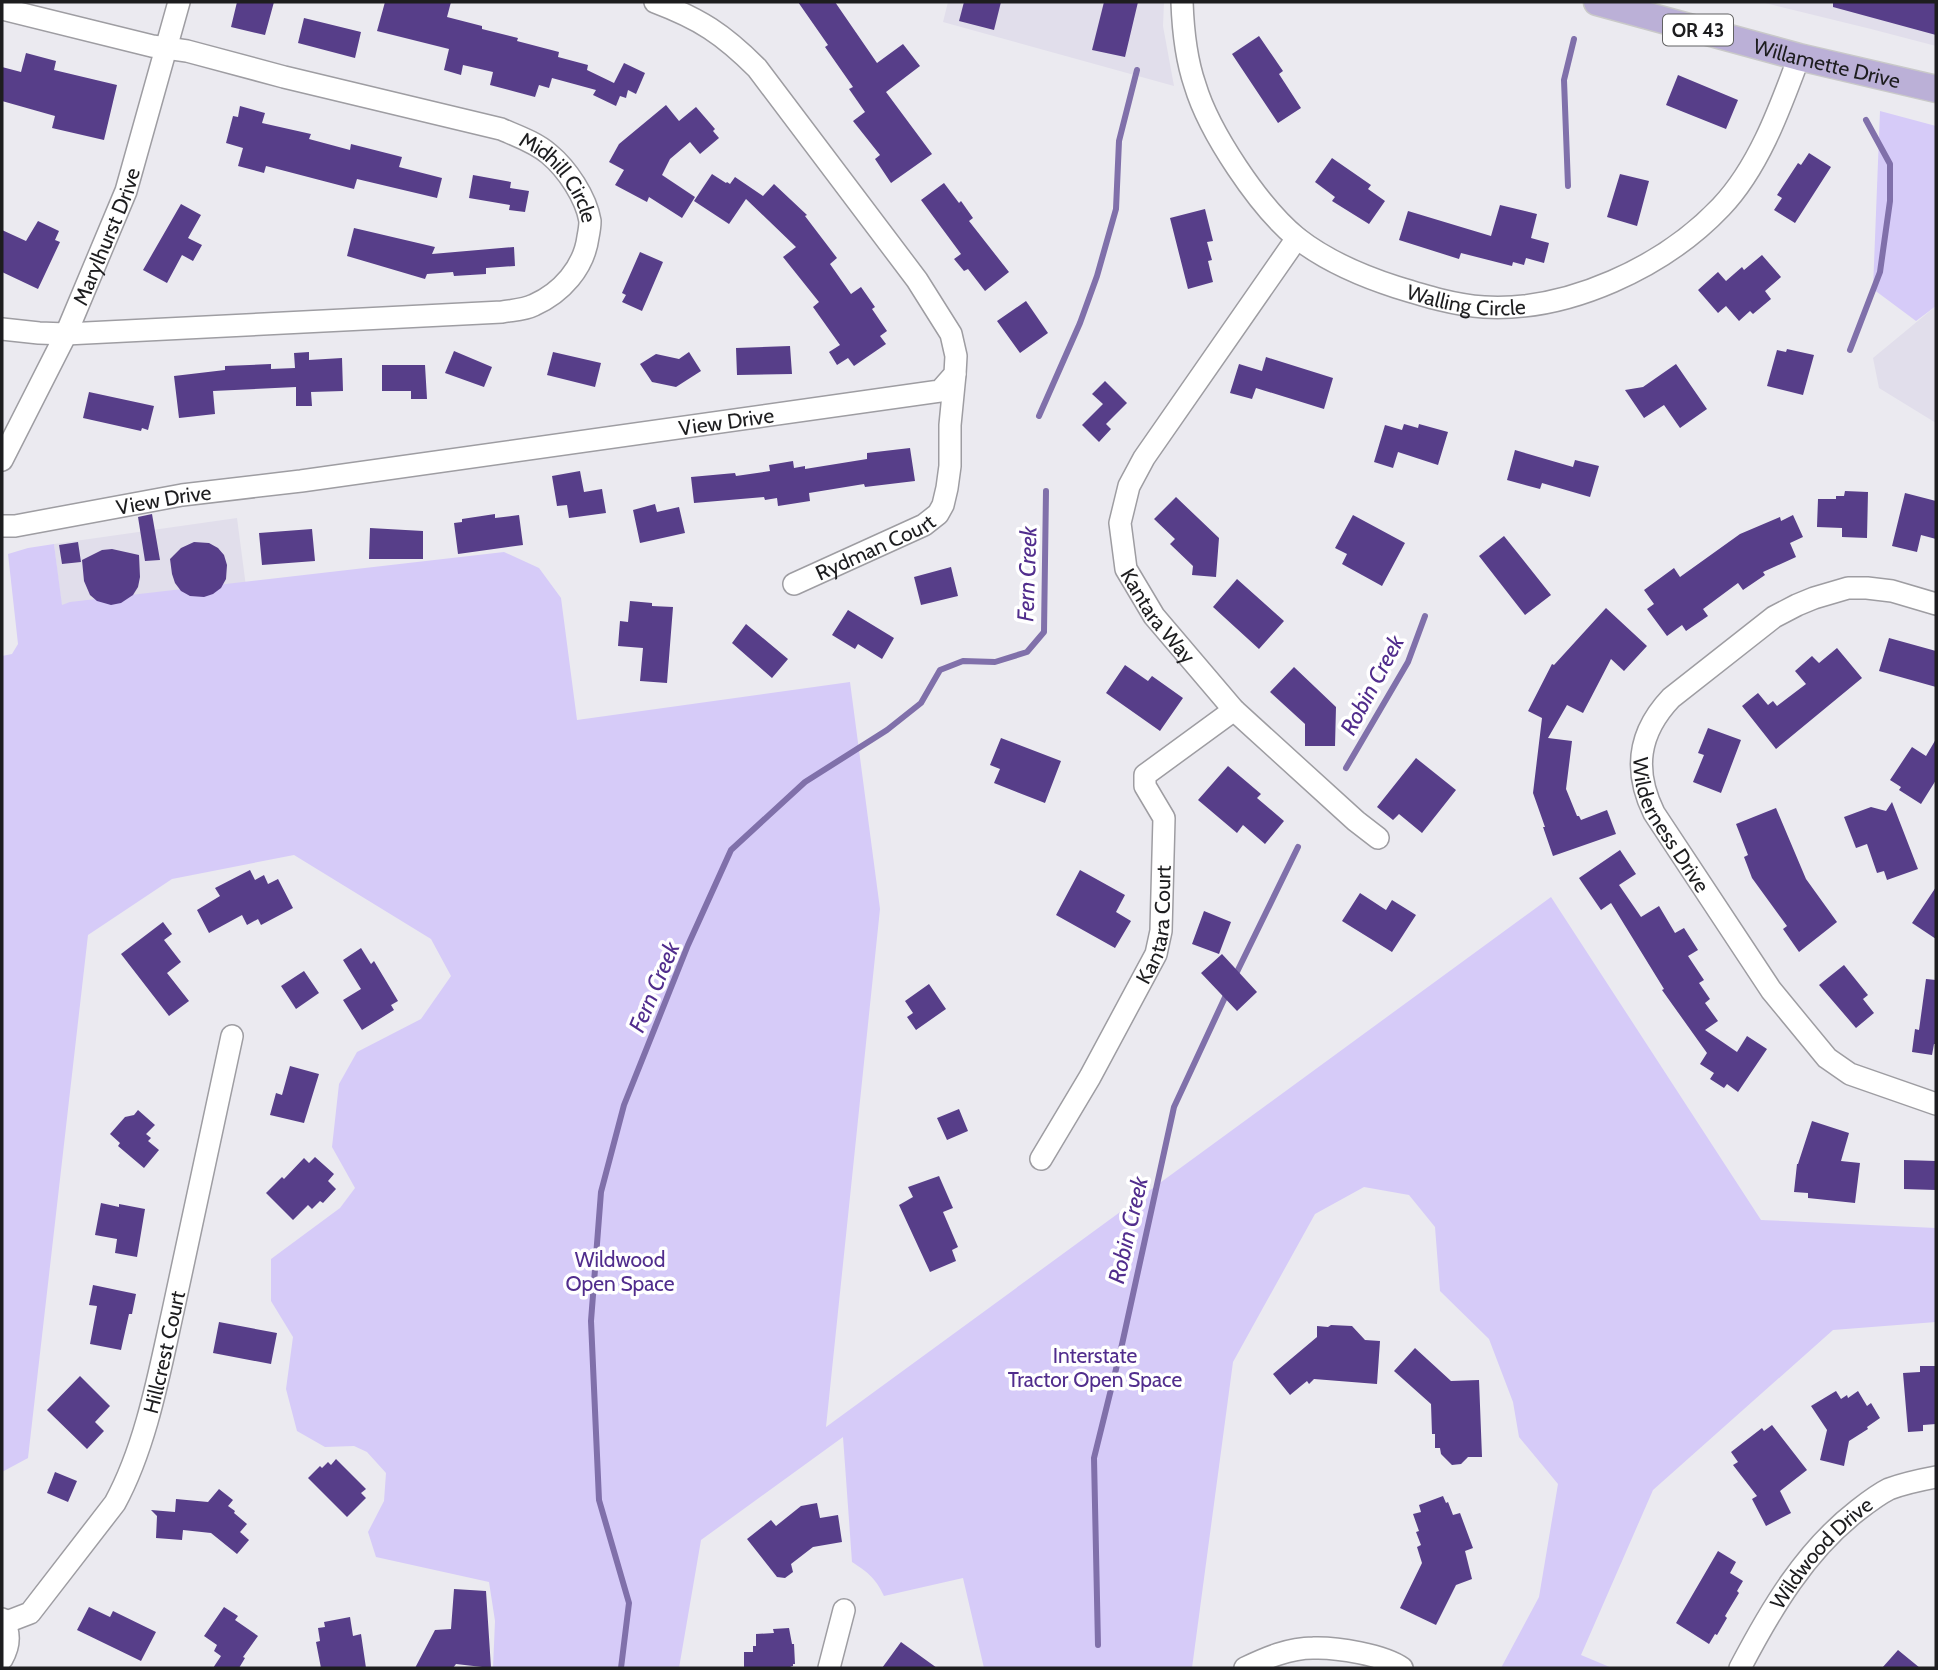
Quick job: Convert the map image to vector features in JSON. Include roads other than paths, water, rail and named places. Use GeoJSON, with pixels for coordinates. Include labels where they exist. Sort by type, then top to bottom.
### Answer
{"type":"FeatureCollection","features":[{"type":"Feature","properties":{"kind":"main road","name":"Willamette Drive"},"geometry":{"type":"LineString","coordinates":[[1597,2],[1799,57],[1936,89]]}},
{"type":"Feature","properties":{"kind":"street","name":"Marylhurst Drive"},"geometry":{"type":"LineString","coordinates":[[2,460],[66,334],[126,191],[179,2]]}},
{"type":"Feature","properties":{"kind":"street"},"geometry":{"type":"LineString","coordinates":[[655,2],[684,13],[715,30],[737,47],[757,68],[917,280],[951,334],[956,356],[955,374]]}},
{"type":"Feature","properties":{"kind":"street","name":"Walling Circle"},"geometry":{"type":"LineString","coordinates":[[1182,2],[1186,50],[1195,86],[1206,113],[1235,166],[1274,216],[1297,238],[1333,260],[1376,281],[1445,301],[1496,307],[1554,300],[1588,291],[1657,258],[1691,234],[1721,207],[1737,187],[1774,122],[1799,57]]}},
{"type":"Feature","properties":{"kind":"street","name":"Midhill Circle"},"geometry":{"type":"LineString","coordinates":[[2,9],[501,129],[550,154],[582,198],[590,222],[582,260],[571,277],[552,295],[531,307],[502,312],[66,334],[2,329]]}},
{"type":"Feature","properties":{"kind":"street","name":"Kantara Way"},"geometry":{"type":"LineString","coordinates":[[1297,238],[1144,458],[1129,486],[1120,523],[1126,569],[1154,616],[1234,710],[1378,838]]}},
{"type":"Feature","properties":{"kind":"street","name":"View Drive"},"geometry":{"type":"LineString","coordinates":[[2,526],[15,526],[182,495],[301,481],[940,391],[955,374]]}},
{"type":"Feature","properties":{"kind":"street","name":"Rydman Court"},"geometry":{"type":"LineString","coordinates":[[794,584],[924,525],[938,514],[943,505],[950,466],[950,425],[955,374]]}},
{"type":"Feature","properties":{"kind":"street","name":"Wilderness Drive"},"geometry":{"type":"LineString","coordinates":[[1936,604],[1892,591],[1856,587],[1814,598],[1783,612],[1660,709],[1646,737],[1641,769],[1643,785],[1654,813],[1771,990],[1811,1041],[1826,1058],[1850,1074],[1936,1104]]}},
{"type":"Feature","properties":{"kind":"street","name":"Kantara Court"},"geometry":{"type":"LineString","coordinates":[[1041,1159],[1090,1077],[1156,954],[1161,931],[1164,818],[1145,786],[1144,775],[1234,710]]}},
{"type":"Feature","properties":{"kind":"street","name":"Hillcrest Court"},"geometry":{"type":"LineString","coordinates":[[3,1621],[30,1613],[123,1488],[141,1439],[158,1375],[232,1035]]}},
{"type":"Feature","properties":{"kind":"street","name":"Wildwood Drive"},"geometry":{"type":"LineString","coordinates":[[1740,1668],[1779,1598],[1807,1560],[1836,1528],[1887,1490],[1936,1477]]}},
{"type":"Feature","properties":{"kind":"street"},"geometry":{"type":"LineString","coordinates":[[828,1668],[844,1610]]}},
{"type":"Feature","properties":{"kind":"street"},"geometry":{"type":"LineString","coordinates":[[2,1659],[9,1639],[3,1621]]}},
{"type":"Feature","properties":{"kind":"street"},"geometry":{"type":"LineString","coordinates":[[1245,1668],[1269,1657],[1312,1648],[1375,1656],[1402,1668]]}},
{"type":"Feature","properties":{"kind":"waterway","name":"Robin Creek"},"geometry":{"type":"LineString","coordinates":[[1568,186],[1564,80],[1574,39]]}},
{"type":"Feature","properties":{"kind":"waterway","name":"Fern Creek"},"geometry":{"type":"LineString","coordinates":[[1039,416],[1080,323],[1116,209],[1119,141],[1137,70]]}},
{"type":"Feature","properties":{"kind":"waterway"},"geometry":{"type":"LineString","coordinates":[[1850,350],[1880,272],[1890,201],[1890,164],[1866,120]]}},
{"type":"Feature","properties":{"kind":"waterway","name":"Fern Creek"},"geometry":{"type":"LineString","coordinates":[[621,1668],[629,1603],[599,1500],[591,1321],[601,1192],[624,1105],[688,945],[731,850],[805,782],[887,730],[921,703],[940,670],[963,661],[995,662],[1027,652],[1044,632],[1046,491]]}},
{"type":"Feature","properties":{"kind":"waterway","name":"Robin Creek"},"geometry":{"type":"LineString","coordinates":[[1346,768],[1408,662],[1425,616]]}},
{"type":"Feature","properties":{"kind":"waterway","name":"Robin Creek"},"geometry":{"type":"LineString","coordinates":[[1235,976],[1298,847]]}},
{"type":"Feature","properties":{"kind":"waterway","name":"Robin Creek"},"geometry":{"type":"LineString","coordinates":[[1098,1645],[1094,1458],[1121,1349],[1174,1107],[1227,993]]}},
{"type":"Feature","properties":{"kind":"park label","name":"Wildwood Open Space"},"geometry":{"type":"Point","coordinates":[620,1271]}},
{"type":"Feature","properties":{"kind":"park label","name":"Interstate Tractor Open Space"},"geometry":{"type":"Point","coordinates":[1095,1367]}}]}
